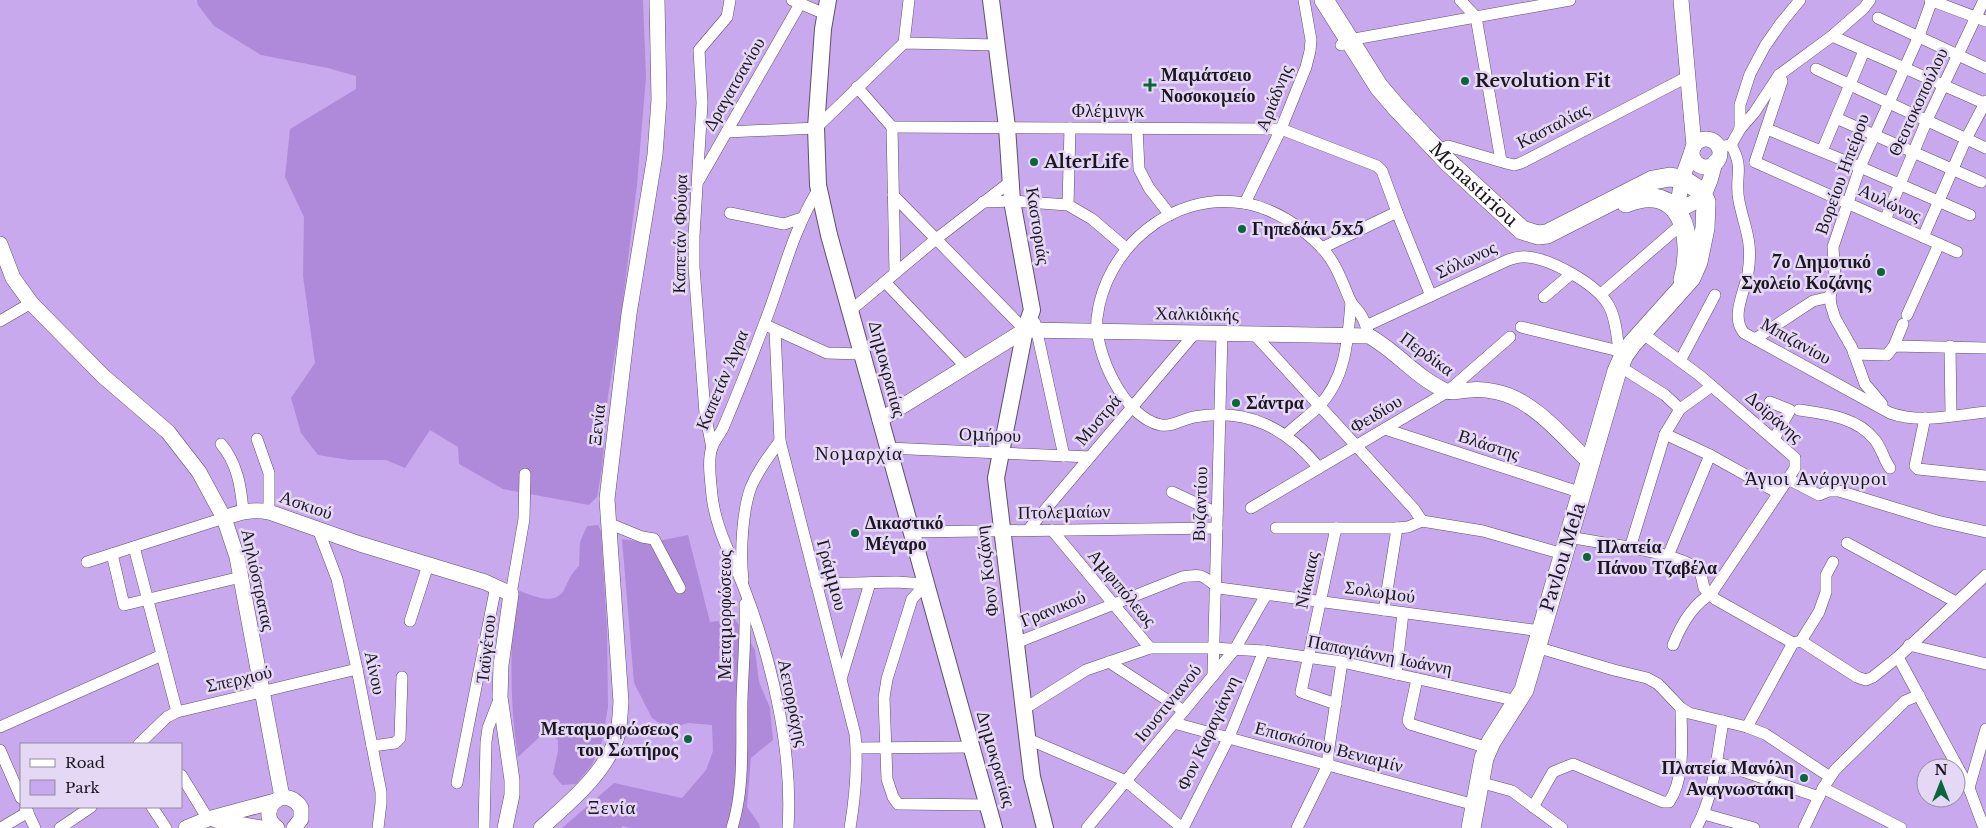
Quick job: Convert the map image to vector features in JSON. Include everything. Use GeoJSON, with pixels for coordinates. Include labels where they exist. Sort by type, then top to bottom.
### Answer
{"type":"FeatureCollection","features":[{"type":"Feature","properties":{"kind":"main road","name":"Καστοριάς"},"geometry":{"type":"LineString","coordinates":[[992,0],[1007,127],[1012,201],[1032,310]]}},
{"type":"Feature","properties":{"kind":"main road","name":"Monastiriou"},"geometry":{"type":"LineString","coordinates":[[1314,0],[1345,43]]}},
{"type":"Feature","properties":{"kind":"main road","name":"Monastiriou"},"geometry":{"type":"LineString","coordinates":[[1324,0],[1345,43],[1379,102],[1522,230],[1538,235],[1547,234],[1654,180],[1670,177],[1682,178]]}},
{"type":"Feature","properties":{"kind":"main road","name":"Δημοκρατίας"},"geometry":{"type":"LineString","coordinates":[[826,7],[816,128],[818,190],[994,828]]}},
{"type":"Feature","properties":{"kind":"main road","name":"Monastiriou"},"geometry":{"type":"LineString","coordinates":[[1433,152],[1510,232],[1534,243],[1552,240],[1638,198],[1656,197],[1669,203],[1680,216]]}},
{"type":"Feature","properties":{"kind":"main road"},"geometry":{"type":"LineString","coordinates":[[1682,178],[1705,195]]}},
{"type":"Feature","properties":{"kind":"main road","name":"Pavlou Mela"},"geometry":{"type":"LineString","coordinates":[[1471,828],[1482,765],[1488,748],[1524,690],[1621,357],[1691,278],[1698,262],[1705,228],[1705,195]]}},
{"type":"Feature","properties":{"kind":"main road","name":"Pavlou Mela"},"geometry":{"type":"LineString","coordinates":[[1675,295],[1683,280],[1686,263],[1680,216]]}},
{"type":"Feature","properties":{"kind":"main road","name":"Φον Κοζάνη"},"geometry":{"type":"LineString","coordinates":[[1032,310],[1031,330],[996,478],[1032,777],[1046,828]]}},
{"type":"Feature","properties":{"kind":"street","name":"Ξενία"},"geometry":{"type":"LineString","coordinates":[[541,828],[601,768],[610,754],[618,732],[621,702],[607,499],[629,314],[655,155],[659,91],[657,0]]}},
{"type":"Feature","properties":{"kind":"street","name":"Καπετάν Φούφα"},"geometry":{"type":"LineString","coordinates":[[712,448],[705,414],[694,267],[694,236],[702,104],[699,50],[727,17],[730,0]]}},
{"type":"Feature","properties":{"kind":"street"},"geometry":{"type":"LineString","coordinates":[[727,132],[816,128],[904,43],[909,0]]}},
{"type":"Feature","properties":{"kind":"street","name":"Αριάδνης"},"geometry":{"type":"LineString","coordinates":[[1245,203],[1281,129],[1306,67],[1311,40],[1304,0]]}},
{"type":"Feature","properties":{"kind":"street"},"geometry":{"type":"LineString","coordinates":[[1460,0],[1476,17],[1501,161]]}},
{"type":"Feature","properties":{"kind":"street"},"geometry":{"type":"LineString","coordinates":[[1345,43],[1570,0]]}},
{"type":"Feature","properties":{"kind":"street"},"geometry":{"type":"LineString","coordinates":[[1601,294],[1680,216],[1705,195],[1709,148],[1692,128],[1681,0]]}},
{"type":"Feature","properties":{"kind":"street"},"geometry":{"type":"LineString","coordinates":[[1740,129],[1740,105],[1750,74],[1765,46],[1800,0]]}},
{"type":"Feature","properties":{"kind":"street"},"geometry":{"type":"LineString","coordinates":[[1680,216],[1682,178],[1709,148],[1740,129],[1754,113],[1780,75],[1832,36],[1864,8],[1870,0]]}},
{"type":"Feature","properties":{"kind":"street"},"geometry":{"type":"LineString","coordinates":[[1931,0],[1981,19]]}},
{"type":"Feature","properties":{"kind":"street","name":"Βορείου Ηπείρου"},"geometry":{"type":"LineString","coordinates":[[1890,413],[1865,384],[1854,354],[1835,318],[1830,297],[1835,277],[1833,247],[1860,167],[1919,36],[1931,0]]}},
{"type":"Feature","properties":{"kind":"street","name":"Θεοτοκοπούλου"},"geometry":{"type":"LineString","coordinates":[[1885,220],[1927,120],[1959,55],[1981,19],[1984,0]]}},
{"type":"Feature","properties":{"kind":"street"},"geometry":{"type":"LineString","coordinates":[[796,2],[826,7]]}},
{"type":"Feature","properties":{"kind":"street","name":"Δραγατσανίου"},"geometry":{"type":"LineString","coordinates":[[698,182],[727,132],[796,2]]}},
{"type":"Feature","properties":{"kind":"street"},"geometry":{"type":"LineString","coordinates":[[1878,18],[1986,68]]}},
{"type":"Feature","properties":{"kind":"street"},"geometry":{"type":"LineString","coordinates":[[1832,36],[1864,52],[1986,103],[1966,139],[1922,237]]}},
{"type":"Feature","properties":{"kind":"street"},"geometry":{"type":"LineString","coordinates":[[904,43],[997,45]]}},
{"type":"Feature","properties":{"kind":"street"},"geometry":{"type":"LineString","coordinates":[[1822,151],[1864,52]]}},
{"type":"Feature","properties":{"kind":"street"},"geometry":{"type":"LineString","coordinates":[[1816,68],[1986,148]]}},
{"type":"Feature","properties":{"kind":"street","name":"Αυλώνος"},"geometry":{"type":"LineString","coordinates":[[1780,75],[1782,81],[1756,162],[1957,252]]}},
{"type":"Feature","properties":{"kind":"street","name":"Κασταλίας"},"geometry":{"type":"LineString","coordinates":[[1433,152],[1448,146],[1514,165],[1521,163],[1687,78]]}},
{"type":"Feature","properties":{"kind":"street"},"geometry":{"type":"LineString","coordinates":[[858,87],[892,127],[895,273]]}},
{"type":"Feature","properties":{"kind":"street"},"geometry":{"type":"LineString","coordinates":[[1836,118],[1981,182]]}},
{"type":"Feature","properties":{"kind":"street","name":"Φλέμινγκ"},"geometry":{"type":"LineString","coordinates":[[892,127],[1281,129],[1377,166],[1382,172],[1397,212]]}},
{"type":"Feature","properties":{"kind":"street"},"geometry":{"type":"LineString","coordinates":[[1068,205],[1070,128]]}},
{"type":"Feature","properties":{"kind":"street"},"geometry":{"type":"LineString","coordinates":[[1137,128],[1139,169],[1149,188],[1170,214]]}},
{"type":"Feature","properties":{"kind":"street"},"geometry":{"type":"LineString","coordinates":[[1767,129],[1970,215]]}},
{"type":"Feature","properties":{"kind":"street","name":"Μπιζανίου"},"geometry":{"type":"LineString","coordinates":[[1709,148],[1737,155],[1740,169],[1738,184],[1739,200],[1750,245],[1748,276],[1739,308],[1740,328],[1744,333],[1890,413],[1902,417],[1925,418],[1986,412]]}},
{"type":"Feature","properties":{"kind":"street"},"geometry":{"type":"LineString","coordinates":[[850,311],[936,239],[1010,182]]}},
{"type":"Feature","properties":{"kind":"street","name":"Καπετάν Άγρα"},"geometry":{"type":"LineString","coordinates":[[744,588],[726,548],[714,507],[710,477],[712,448],[722,430],[764,324],[802,218],[818,190]]}},
{"type":"Feature","properties":{"kind":"street"},"geometry":{"type":"LineString","coordinates":[[894,195],[936,239],[1031,330],[1064,456]]}},
{"type":"Feature","properties":{"kind":"street"},"geometry":{"type":"LineString","coordinates":[[983,202],[1012,201],[1068,205],[1092,219],[1126,248]]}},
{"type":"Feature","properties":{"kind":"street"},"geometry":{"type":"LineString","coordinates":[[1319,468],[1306,452],[1286,435],[1257,420],[1233,415],[1220,415],[1193,417],[1164,425],[1153,423],[1132,407],[1112,378],[1103,357],[1097,331],[1099,310],[1105,285],[1126,248],[1146,229],[1170,214],[1208,203],[1245,203],[1292,222],[1322,248],[1336,269],[1351,302],[1360,313],[1368,331]]}},
{"type":"Feature","properties":{"kind":"street"},"geometry":{"type":"LineString","coordinates":[[730,212],[784,224],[802,218]]}},
{"type":"Feature","properties":{"kind":"street"},"geometry":{"type":"LineString","coordinates":[[1322,248],[1397,212],[1431,296]]}},
{"type":"Feature","properties":{"kind":"street","name":"Αηλιόστρατας"},"geometry":{"type":"LineString","coordinates":[[0,244],[13,278],[31,303],[103,376],[168,432],[199,472],[224,518],[234,545],[241,577],[262,692],[278,799],[269,811],[268,816],[270,822],[277,828]]}},
{"type":"Feature","properties":{"kind":"street"},"geometry":{"type":"LineString","coordinates":[[1854,354],[1887,355],[1894,346],[1939,244]]}},
{"type":"Feature","properties":{"kind":"street","name":"Σόλωνος"},"geometry":{"type":"LineString","coordinates":[[1368,331],[1431,296],[1508,260],[1524,256],[1546,262],[1571,274],[1601,294],[1609,305],[1613,317],[1621,357]]}},
{"type":"Feature","properties":{"kind":"street"},"geometry":{"type":"LineString","coordinates":[[1544,297],[1571,274]]}},
{"type":"Feature","properties":{"kind":"street"},"geometry":{"type":"LineString","coordinates":[[885,282],[966,367]]}},
{"type":"Feature","properties":{"kind":"street"},"geometry":{"type":"LineString","coordinates":[[1680,362],[1715,295]]}},
{"type":"Feature","properties":{"kind":"street"},"geometry":{"type":"LineString","coordinates":[[1755,339],[1813,301],[1830,297]]}},
{"type":"Feature","properties":{"kind":"street"},"geometry":{"type":"LineString","coordinates":[[1286,435],[1319,406],[1338,375],[1346,352],[1351,302]]}},
{"type":"Feature","properties":{"kind":"street"},"geometry":{"type":"LineString","coordinates":[[0,321],[31,303]]}},
{"type":"Feature","properties":{"kind":"street"},"geometry":{"type":"LineString","coordinates":[[764,324],[827,354],[862,354]]}},
{"type":"Feature","properties":{"kind":"street"},"geometry":{"type":"LineString","coordinates":[[1521,327],[1621,357],[1680,409]]}},
{"type":"Feature","properties":{"kind":"street","name":"Γράμμου"},"geometry":{"type":"LineString","coordinates":[[775,330],[780,441],[853,721],[857,748],[854,803],[850,828]]}},
{"type":"Feature","properties":{"kind":"street"},"geometry":{"type":"LineString","coordinates":[[880,420],[1031,330]]}},
{"type":"Feature","properties":{"kind":"street","name":"Χαλκιδικής"},"geometry":{"type":"LineString","coordinates":[[1031,330],[1348,336],[1368,331]]}},
{"type":"Feature","properties":{"kind":"street","name":"Περδίκα"},"geometry":{"type":"LineString","coordinates":[[1368,331],[1435,386],[1447,392],[1489,390],[1504,393],[1530,407],[1591,464]]}},
{"type":"Feature","properties":{"kind":"street","name":"Μυστρά"},"geometry":{"type":"LineString","coordinates":[[1028,530],[1195,333]]}},
{"type":"Feature","properties":{"kind":"street","name":"Βυζαντίου"},"geometry":{"type":"LineString","coordinates":[[1213,676],[1222,333]]}},
{"type":"Feature","properties":{"kind":"street","name":"Δοϊράνης"},"geometry":{"type":"LineString","coordinates":[[1642,333],[1712,386],[1795,458],[1795,468],[1788,479]]}},
{"type":"Feature","properties":{"kind":"street"},"geometry":{"type":"LineString","coordinates":[[1254,334],[1414,509],[1422,521]]}},
{"type":"Feature","properties":{"kind":"street","name":"Φειδίου"},"geometry":{"type":"LineString","coordinates":[[1251,508],[1447,392],[1510,337]]}},
{"type":"Feature","properties":{"kind":"street"},"geometry":{"type":"LineString","coordinates":[[1894,346],[1986,348]]}},
{"type":"Feature","properties":{"kind":"street"},"geometry":{"type":"LineString","coordinates":[[1950,346],[1951,415]]}},
{"type":"Feature","properties":{"kind":"street"},"geometry":{"type":"LineString","coordinates":[[1630,548],[1665,434],[1680,409],[1712,386]]}},
{"type":"Feature","properties":{"kind":"street"},"geometry":{"type":"LineString","coordinates":[[1770,402],[1794,410],[1833,415],[1858,426],[1874,439],[1890,468]]}},
{"type":"Feature","properties":{"kind":"street"},"geometry":{"type":"LineString","coordinates":[[1774,439],[1794,410]]}},
{"type":"Feature","properties":{"kind":"street"},"geometry":{"type":"LineString","coordinates":[[1925,418],[1915,466],[1918,469],[1986,476]]}},
{"type":"Feature","properties":{"kind":"street","name":"Βλάστης"},"geometry":{"type":"LineString","coordinates":[[1385,429],[1582,493]]}},
{"type":"Feature","properties":{"kind":"street"},"geometry":{"type":"LineString","coordinates":[[1665,434],[1710,455],[1778,493]]}},
{"type":"Feature","properties":{"kind":"street"},"geometry":{"type":"LineString","coordinates":[[257,439],[268,473],[269,512]]}},
{"type":"Feature","properties":{"kind":"street","name":"Μεταμορφώσεως"},"geometry":{"type":"LineString","coordinates":[[732,828],[739,800],[742,739],[746,628],[742,551],[748,497],[766,459],[780,441]]}},
{"type":"Feature","properties":{"kind":"street"},"geometry":{"type":"LineString","coordinates":[[221,444],[233,461],[242,493],[242,511]]}},
{"type":"Feature","properties":{"kind":"street","name":"Ομήρου"},"geometry":{"type":"LineString","coordinates":[[888,448],[1090,457]]}},
{"type":"Feature","properties":{"kind":"street"},"geometry":{"type":"LineString","coordinates":[[1668,556],[1710,455]]}},
{"type":"Feature","properties":{"kind":"street","name":"Ταϋγέτου"},"geometry":{"type":"LineString","coordinates":[[505,828],[512,795],[512,780],[500,697],[501,665],[524,519],[525,474]]}},
{"type":"Feature","properties":{"kind":"street"},"geometry":{"type":"LineString","coordinates":[[1673,645],[1688,616],[1704,598],[1711,594],[1788,479],[1819,495],[1829,491],[1839,491],[1937,521],[1986,532]]}},
{"type":"Feature","properties":{"kind":"street"},"geometry":{"type":"LineString","coordinates":[[1172,492],[1217,512]]}},
{"type":"Feature","properties":{"kind":"street","name":"Ασκιού"},"geometry":{"type":"LineString","coordinates":[[87,562],[242,511],[256,510],[269,512],[496,586],[511,594]]}},
{"type":"Feature","properties":{"kind":"street"},"geometry":{"type":"LineString","coordinates":[[1276,528],[1398,528],[1416,525],[1422,521],[1566,545],[1630,548],[1668,556],[1692,564],[1700,570],[1704,588],[1725,605],[1797,642],[1856,677],[1866,680],[1873,677],[1898,657],[1986,575]]}},
{"type":"Feature","properties":{"kind":"street"},"geometry":{"type":"LineString","coordinates":[[608,524],[642,537],[654,539],[680,588]]}},
{"type":"Feature","properties":{"kind":"street","name":"Πτολεμαίων"},"geometry":{"type":"LineString","coordinates":[[911,532],[1217,528]]}},
{"type":"Feature","properties":{"kind":"street","name":"Νίκαιας"},"geometry":{"type":"LineString","coordinates":[[1336,528],[1301,692],[1336,704]]}},
{"type":"Feature","properties":{"kind":"street"},"geometry":{"type":"LineString","coordinates":[[1384,610],[1398,528]]}},
{"type":"Feature","properties":{"kind":"street","name":"Αίνου"},"geometry":{"type":"LineString","coordinates":[[318,529],[337,579],[357,669],[381,792],[378,828]]}},
{"type":"Feature","properties":{"kind":"street","name":"Αμφιπόλεως"},"geometry":{"type":"LineString","coordinates":[[1052,530],[1150,648],[1235,649]]}},
{"type":"Feature","properties":{"kind":"street"},"geometry":{"type":"LineString","coordinates":[[1847,543],[1956,602]]}},
{"type":"Feature","properties":{"kind":"street"},"geometry":{"type":"LineString","coordinates":[[134,547],[177,712]]}},
{"type":"Feature","properties":{"kind":"street"},"geometry":{"type":"LineString","coordinates":[[112,554],[124,605],[241,577]]}},
{"type":"Feature","properties":{"kind":"street"},"geometry":{"type":"LineString","coordinates":[[1747,726],[1797,642],[1820,612],[1826,592],[1826,576],[1833,562]]}},
{"type":"Feature","properties":{"kind":"street"},"geometry":{"type":"LineString","coordinates":[[410,621],[428,565]]}},
{"type":"Feature","properties":{"kind":"street","name":"Γρανικού"},"geometry":{"type":"LineString","coordinates":[[1016,644],[1113,604],[1189,576],[1196,574],[1204,576],[1215,585]]}},
{"type":"Feature","properties":{"kind":"street"},"geometry":{"type":"LineString","coordinates":[[842,678],[870,582]]}},
{"type":"Feature","properties":{"kind":"street"},"geometry":{"type":"LineString","coordinates":[[816,584],[870,582],[926,584]]}},
{"type":"Feature","properties":{"kind":"street"},"geometry":{"type":"LineString","coordinates":[[926,584],[912,600],[884,698],[887,778],[898,804],[988,805]]}},
{"type":"Feature","properties":{"kind":"street","name":"Σολωμού"},"geometry":{"type":"LineString","coordinates":[[1215,585],[1219,588],[1403,613],[1538,639],[1614,670],[1646,678],[1658,684],[1681,708]]}},
{"type":"Feature","properties":{"kind":"street"},"geometry":{"type":"LineString","coordinates":[[457,783],[496,586]]}},
{"type":"Feature","properties":{"kind":"street","name":"Αετορράχης"},"geometry":{"type":"LineString","coordinates":[[744,588],[762,645],[780,717],[788,771],[788,828]]}},
{"type":"Feature","properties":{"kind":"street","name":"Ιουστινιανού"},"geometry":{"type":"LineString","coordinates":[[1088,828],[1235,649],[1266,595]]}},
{"type":"Feature","properties":{"kind":"street"},"geometry":{"type":"LineString","coordinates":[[1396,674],[1403,613]]}},
{"type":"Feature","properties":{"kind":"street"},"geometry":{"type":"LineString","coordinates":[[1909,645],[1986,664]]}},
{"type":"Feature","properties":{"kind":"street"},"geometry":{"type":"LineString","coordinates":[[1024,709],[1086,670],[1150,648]]}},
{"type":"Feature","properties":{"kind":"street","name":"Παπαγιάννη Ιωάννη"},"geometry":{"type":"LineString","coordinates":[[1235,649],[1264,651],[1342,662],[1518,701]]}},
{"type":"Feature","properties":{"kind":"street","name":"Φον Καραγιάννη"},"geometry":{"type":"LineString","coordinates":[[1182,828],[1229,738],[1264,651]]}},
{"type":"Feature","properties":{"kind":"street"},"geometry":{"type":"LineString","coordinates":[[0,727],[162,655]]}},
{"type":"Feature","properties":{"kind":"street"},"geometry":{"type":"LineString","coordinates":[[1898,657],[1970,788],[1984,828]]}},
{"type":"Feature","properties":{"kind":"street"},"geometry":{"type":"LineString","coordinates":[[482,660],[501,665]]}},
{"type":"Feature","properties":{"kind":"street"},"geometry":{"type":"LineString","coordinates":[[1109,662],[1184,711]]}},
{"type":"Feature","properties":{"kind":"street"},"geometry":{"type":"LineString","coordinates":[[1297,828],[1328,765],[1342,662]]}},
{"type":"Feature","properties":{"kind":"street","name":"Σπερχιού"},"geometry":{"type":"LineString","coordinates":[[140,743],[167,717],[177,712],[357,669]]}},
{"type":"Feature","properties":{"kind":"street"},"geometry":{"type":"LineString","coordinates":[[372,746],[395,743],[400,738],[402,677]]}},
{"type":"Feature","properties":{"kind":"street"},"geometry":{"type":"LineString","coordinates":[[1417,679],[1408,721],[1410,724],[1488,748]]}},
{"type":"Feature","properties":{"kind":"street"},"geometry":{"type":"LineString","coordinates":[[1804,828],[1821,793],[1835,770],[1906,701],[1919,694]]}},
{"type":"Feature","properties":{"kind":"street"},"geometry":{"type":"LineString","coordinates":[[484,828],[486,742],[488,728],[500,697]]}},
{"type":"Feature","properties":{"kind":"street"},"geometry":{"type":"LineString","coordinates":[[1681,708],[1689,713],[1747,726],[1765,734],[1830,777]]}},
{"type":"Feature","properties":{"kind":"street"},"geometry":{"type":"LineString","coordinates":[[1533,807],[1553,772],[1573,764],[1663,802],[1669,802],[1680,772],[1681,708]]}},
{"type":"Feature","properties":{"kind":"street"},"geometry":{"type":"LineString","coordinates":[[1696,828],[1704,814],[1723,721]]}},
{"type":"Feature","properties":{"kind":"street","name":"Επισκόπου Βενιαμίν"},"geometry":{"type":"LineString","coordinates":[[1174,723],[1475,806]]}},
{"type":"Feature","properties":{"kind":"street"},"geometry":{"type":"LineString","coordinates":[[1970,788],[1986,729]]}},
{"type":"Feature","properties":{"kind":"street"},"geometry":{"type":"LineString","coordinates":[[1028,739],[1126,781],[1182,828]]}},
{"type":"Feature","properties":{"kind":"street"},"geometry":{"type":"LineString","coordinates":[[857,748],[972,748]]}},
{"type":"Feature","properties":{"kind":"street"},"geometry":{"type":"LineString","coordinates":[[0,750],[20,796]]}},
{"type":"Feature","properties":{"kind":"street"},"geometry":{"type":"LineString","coordinates":[[1716,762],[1821,793],[1902,828]]}},
{"type":"Feature","properties":{"kind":"street"},"geometry":{"type":"LineString","coordinates":[[182,777],[208,819],[261,828]]}},
{"type":"Feature","properties":{"kind":"street"},"geometry":{"type":"LineString","coordinates":[[1479,782],[1512,791],[1562,828]]}},
{"type":"Feature","properties":{"kind":"street"},"geometry":{"type":"LineString","coordinates":[[186,828],[208,819],[278,799],[293,800],[301,808],[301,819],[294,828]]}},
{"type":"Feature","properties":{"kind":"street"},"geometry":{"type":"LineString","coordinates":[[60,828],[90,808]]}},
{"type":"Feature","properties":{"kind":"street"},"geometry":{"type":"LineString","coordinates":[[153,808],[166,828]]}},
{"type":"Feature","properties":{"kind":"street"},"geometry":{"type":"LineString","coordinates":[[0,828],[26,809],[35,828]]}},
{"type":"Feature","properties":{"kind":"street"},"geometry":{"type":"LineString","coordinates":[[1704,814],[1754,828]]}},
{"type":"Feature","properties":{"kind":"green space"},"geometry":{"type":"Polygon","coordinates":[[[0,0],[1986,0],[1986,828],[0,828],[0,0]]]}},
{"type":"Feature","properties":{"kind":"shaded area"},"geometry":{"type":"Polygon","coordinates":[[[197,0],[643,0],[646,77],[637,185],[621,317],[608,396],[602,468],[597,497],[589,505],[503,489],[459,464],[458,447],[430,430],[405,468],[386,460],[349,460],[318,455],[301,433],[291,398],[315,363],[303,276],[304,217],[285,177],[290,129],[356,89],[356,76],[328,68],[261,55],[214,26],[198,5],[197,0]]]}},
{"type":"Feature","properties":{"kind":"shaded area"},"geometry":{"type":"Polygon","coordinates":[[[598,525],[601,531],[607,629],[608,707],[602,742],[592,765],[576,784],[562,785],[553,774],[558,751],[558,740],[545,732],[518,757],[512,696],[514,594],[520,591],[550,599],[560,595],[571,575],[579,566],[580,542],[587,526],[598,525]]]}},
{"type":"Feature","properties":{"kind":"shaded area"},"geometry":{"type":"Polygon","coordinates":[[[688,535],[710,622],[735,619],[755,650],[759,682],[770,708],[773,740],[751,758],[747,807],[760,828],[630,828],[623,826],[621,828],[562,828],[614,783],[682,798],[706,770],[713,751],[712,725],[688,723],[668,729],[652,718],[634,683],[622,539],[648,543],[688,535]]]}},
{"type":"Feature","properties":{"kind":"place","name":"Revolution Fit"},"geometry":{"type":"Point","coordinates":[1465,81]}},
{"type":"Feature","properties":{"kind":"place","name":"Μαμάτσειο Νοσοκομείο"},"geometry":{"type":"Point","coordinates":[1150,85]}},
{"type":"Feature","properties":{"kind":"place","name":"AlterLife"},"geometry":{"type":"Point","coordinates":[1034,162]}},
{"type":"Feature","properties":{"kind":"place","name":"Γηπεδάκι 5x5"},"geometry":{"type":"Point","coordinates":[1242,229]}},
{"type":"Feature","properties":{"kind":"place","name":"7ο Δημοτικό Σχολείο Κοζάνης"},"geometry":{"type":"Point","coordinates":[1881,272]}},
{"type":"Feature","properties":{"kind":"place","name":"Σάντρα"},"geometry":{"type":"Point","coordinates":[1236,403]}},
{"type":"Feature","properties":{"kind":"place","name":"Δικαστικό Μέγαρο"},"geometry":{"type":"Point","coordinates":[855,533]}},
{"type":"Feature","properties":{"kind":"place","name":"Πλατεία Πάνου Τζαβέλα"},"geometry":{"type":"Point","coordinates":[1587,557]}},
{"type":"Feature","properties":{"kind":"place","name":"Μεταμορφώσεως του Σωτήρος"},"geometry":{"type":"Point","coordinates":[688,739]}},
{"type":"Feature","properties":{"kind":"place","name":"Πλατεία Μανόλη Αναγνωστάκη"},"geometry":{"type":"Point","coordinates":[1804,778]}},
{"type":"Feature","properties":{"kind":"district","name":"Νομαρχία"},"geometry":{"type":"Point","coordinates":[859,453]}},
{"type":"Feature","properties":{"kind":"district","name":"Άγιοι Ανάργυροι"},"geometry":{"type":"Point","coordinates":[1816,478]}},
{"type":"Feature","properties":{"kind":"district","name":"Ξενία"},"geometry":{"type":"Point","coordinates":[612,807]}}]}
